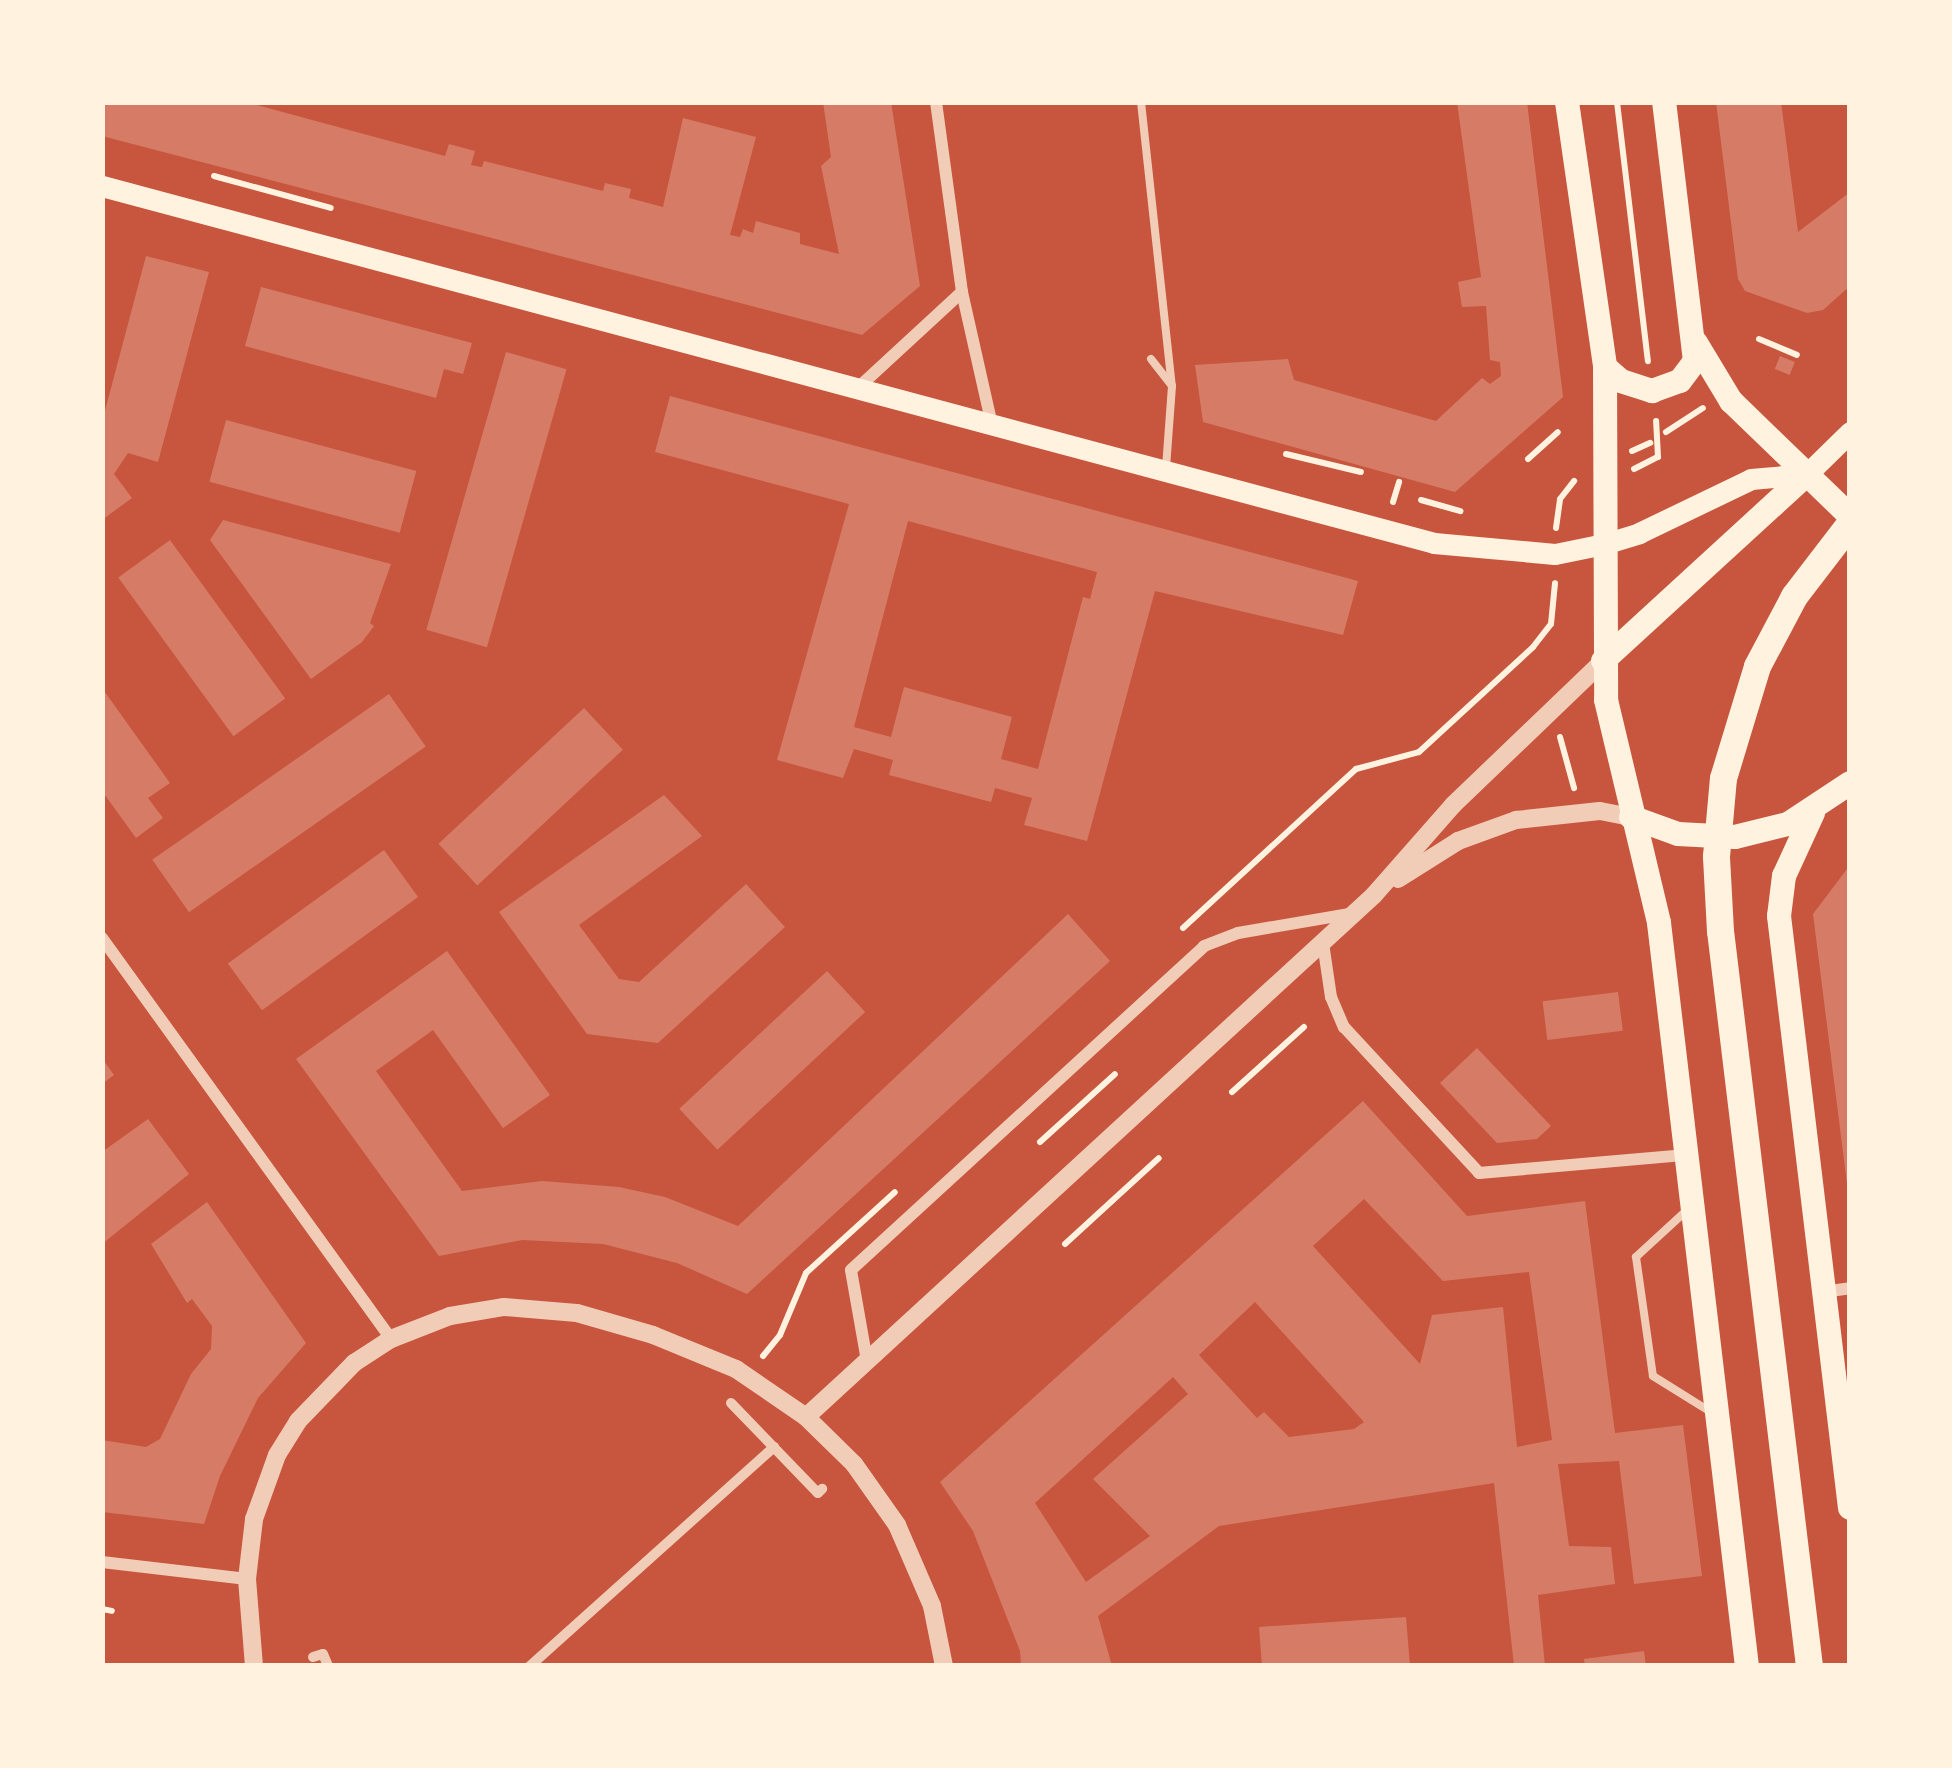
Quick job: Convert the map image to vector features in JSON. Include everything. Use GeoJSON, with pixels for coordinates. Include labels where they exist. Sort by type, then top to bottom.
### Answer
{"type":"FeatureCollection","features":[{"type":"Feature","properties":{"kind":"highway"},"geometry":{"type":"LineString","coordinates":[[1809,1666],[1720,931],[1716,856],[1724,778],[1757,666],[1794,596],[1850,520]]}},
{"type":"Feature","properties":{"kind":"main road"},"geometry":{"type":"LineString","coordinates":[[1567,102],[1605,367],[1603,661],[1612,735],[1659,922],[1747,1666]]}},
{"type":"Feature","properties":{"kind":"main road"},"geometry":{"type":"LineString","coordinates":[[1605,367],[1621,382],[1652,391],[1687,374],[1695,362],[1664,102]]}},
{"type":"Feature","properties":{"kind":"main road"},"geometry":{"type":"LineString","coordinates":[[102,186],[1433,543],[1555,554],[1639,533],[1751,479],[1807,474]]}},
{"type":"Feature","properties":{"kind":"main road"},"geometry":{"type":"LineString","coordinates":[[1695,341],[1731,401],[1850,520]]}},
{"type":"Feature","properties":{"kind":"main road"},"geometry":{"type":"LineString","coordinates":[[1603,661],[1850,433]]}},
{"type":"Feature","properties":{"kind":"main road"},"geometry":{"type":"LineString","coordinates":[[1631,817],[1678,834],[1735,837],[1813,813],[1850,783]]}},
{"type":"Feature","properties":{"kind":"main road"},"geometry":{"type":"LineString","coordinates":[[1813,813],[1784,876],[1779,916],[1850,1508]]}},
{"type":"Feature","properties":{"kind":"street"},"geometry":{"type":"LineString","coordinates":[[936,102],[962,292],[992,421]]}},
{"type":"Feature","properties":{"kind":"street"},"geometry":{"type":"LineString","coordinates":[[860,386],[962,292]]}},
{"type":"Feature","properties":{"kind":"street"},"geometry":{"type":"LineString","coordinates":[[806,1417],[1374,896],[1453,806],[1603,661]]}},
{"type":"Feature","properties":{"kind":"street"},"geometry":{"type":"LineString","coordinates":[[1374,896],[1486,828],[1600,811],[1631,817]]}},
{"type":"Feature","properties":{"kind":"street"},"geometry":{"type":"LineString","coordinates":[[867,1361],[851,1270],[1204,946],[1276,925],[1356,912]]}},
{"type":"Feature","properties":{"kind":"street"},"geometry":{"type":"LineString","coordinates":[[102,938],[391,1340]]}},
{"type":"Feature","properties":{"kind":"street"},"geometry":{"type":"LineString","coordinates":[[1323,943],[1331,997],[1344,1027],[1479,1172],[1686,1155]]}},
{"type":"Feature","properties":{"kind":"street"},"geometry":{"type":"LineString","coordinates":[[1823,1292],[1850,1288]]}},
{"type":"Feature","properties":{"kind":"street"},"geometry":{"type":"LineString","coordinates":[[254,1666],[247,1579],[254,1520],[277,1455],[322,1392],[391,1340],[476,1310],[541,1307],[577,1313],[717,1360],[806,1417],[854,1464],[897,1526],[932,1606],[944,1666]]}},
{"type":"Feature","properties":{"kind":"street"},"geometry":{"type":"LineString","coordinates":[[731,1403],[818,1493],[822,1489]]}},
{"type":"Feature","properties":{"kind":"street"},"geometry":{"type":"LineString","coordinates":[[530,1666],[774,1448]]}},
{"type":"Feature","properties":{"kind":"street"},"geometry":{"type":"LineString","coordinates":[[102,1562],[247,1579]]}},
{"type":"Feature","properties":{"kind":"street"},"geometry":{"type":"LineString","coordinates":[[313,1657],[323,1654],[328,1666]]}},
{"type":"Feature","properties":{"kind":"lane"},"geometry":{"type":"LineString","coordinates":[[1141,102],[1172,386],[1166,469]]}},
{"type":"Feature","properties":{"kind":"lane"},"geometry":{"type":"LineString","coordinates":[[1151,359],[1172,386]]}},
{"type":"Feature","properties":{"kind":"lane"},"geometry":{"type":"LineString","coordinates":[[1692,1206],[1636,1257],[1653,1376],[1721,1418]]}},
{"type":"Feature","properties":{"kind":"path"},"geometry":{"type":"LineString","coordinates":[[1618,102],[1658,457],[1648,467],[1628,470]]}},
{"type":"Feature","properties":{"kind":"path"},"geometry":{"type":"LineString","coordinates":[[214,176],[331,208]]}},
{"type":"Feature","properties":{"kind":"path"},"geometry":{"type":"LineString","coordinates":[[1760,339],[1797,356]]}},
{"type":"Feature","properties":{"kind":"path"},"geometry":{"type":"LineString","coordinates":[[1666,432],[1706,406]]}},
{"type":"Feature","properties":{"kind":"path"},"geometry":{"type":"LineString","coordinates":[[1528,458],[1558,432]]}},
{"type":"Feature","properties":{"kind":"path"},"geometry":{"type":"LineString","coordinates":[[1630,452],[1650,443]]}},
{"type":"Feature","properties":{"kind":"path"},"geometry":{"type":"LineString","coordinates":[[1286,454],[1360,472]]}},
{"type":"Feature","properties":{"kind":"path"},"geometry":{"type":"LineString","coordinates":[[1556,530],[1560,499],[1582,477]]}},
{"type":"Feature","properties":{"kind":"path"},"geometry":{"type":"LineString","coordinates":[[1391,510],[1399,482]]}},
{"type":"Feature","properties":{"kind":"path"},"geometry":{"type":"LineString","coordinates":[[1421,500],[1460,511]]}},
{"type":"Feature","properties":{"kind":"path"},"geometry":{"type":"LineString","coordinates":[[1557,725],[1575,791]]}},
{"type":"Feature","properties":{"kind":"path"},"geometry":{"type":"LineString","coordinates":[[1232,1092],[1304,1027]]}},
{"type":"Feature","properties":{"kind":"path"},"geometry":{"type":"LineString","coordinates":[[1040,1142],[1114,1074]]}},
{"type":"Feature","properties":{"kind":"path"},"geometry":{"type":"LineString","coordinates":[[1065,1244],[1159,1158]]}},
{"type":"Feature","properties":{"kind":"path"},"geometry":{"type":"LineString","coordinates":[[102,1610],[112,1611]]}},
{"type":"Feature","properties":{"kind":"building"},"geometry":{"type":"Polygon","coordinates":[[[102,102],[246,102],[445,156],[449,144],[475,151],[471,165],[482,167],[484,161],[603,191],[605,183],[631,189],[629,198],[663,207],[683,118],[756,137],[730,235],[740,237],[743,229],[753,233],[756,221],[800,233],[800,244],[839,254],[821,166],[831,157],[823,102],[891,102],[920,286],[862,335],[102,136],[102,102]]]}},
{"type":"Feature","properties":{"kind":"building"},"geometry":{"type":"Polygon","coordinates":[[[1457,102],[1527,102],[1563,397],[1455,492],[1203,422],[1195,365],[1288,359],[1294,380],[1436,421],[1482,378],[1490,384],[1501,376],[1500,362],[1490,360],[1486,306],[1462,307],[1458,282],[1481,277],[1457,102]]]}},
{"type":"Feature","properties":{"kind":"building"},"geometry":{"type":"Polygon","coordinates":[[[1716,102],[1781,102],[1798,232],[1850,192],[1850,286],[1823,310],[1807,313],[1745,291],[1738,279],[1716,102]]]}},
{"type":"Feature","properties":{"kind":"building"},"geometry":{"type":"Polygon","coordinates":[[[146,256],[209,272],[158,462],[128,453],[114,474],[132,498],[102,520],[102,422],[146,256]]]}},
{"type":"Feature","properties":{"kind":"building"},"geometry":{"type":"Polygon","coordinates":[[[261,287],[472,343],[463,374],[444,369],[436,398],[245,346],[261,287]]]}},
{"type":"Feature","properties":{"kind":"building"},"geometry":{"type":"Polygon","coordinates":[[[506,352],[567,369],[487,647],[426,630],[506,352]]]}},
{"type":"Feature","properties":{"kind":"building"},"geometry":{"type":"Polygon","coordinates":[[[1780,356],[1795,362],[1790,375],[1775,369],[1780,356]]]}},
{"type":"Feature","properties":{"kind":"building"},"geometry":{"type":"Polygon","coordinates":[[[670,396],[1358,581],[1343,635],[1155,591],[1087,841],[1024,825],[1032,798],[995,788],[991,802],[889,775],[893,760],[854,749],[843,778],[777,760],[849,504],[655,452],[670,396]],[[908,521],[854,727],[891,737],[904,687],[1012,717],[1001,759],[1038,769],[1083,597],[1090,599],[1097,572],[908,521]]]}},
{"type":"Feature","properties":{"kind":"building"},"geometry":{"type":"Polygon","coordinates":[[[226,420],[416,471],[400,533],[209,482],[226,420]]]}},
{"type":"Feature","properties":{"kind":"building"},"geometry":{"type":"Polygon","coordinates":[[[223,520],[391,564],[370,623],[374,626],[362,642],[311,679],[210,540],[223,520]]]}},
{"type":"Feature","properties":{"kind":"building"},"geometry":{"type":"Polygon","coordinates":[[[170,540],[285,699],[233,736],[118,578],[170,540]]]}},
{"type":"Feature","properties":{"kind":"building"},"geometry":{"type":"Polygon","coordinates":[[[102,688],[170,783],[148,798],[163,818],[136,838],[102,791],[102,688]]]}},
{"type":"Feature","properties":{"kind":"building"},"geometry":{"type":"Polygon","coordinates":[[[389,694],[426,746],[189,912],[152,860],[389,694]]]}},
{"type":"Feature","properties":{"kind":"building"},"geometry":{"type":"Polygon","coordinates":[[[584,708],[623,750],[477,885],[438,844],[584,708]]]}},
{"type":"Feature","properties":{"kind":"building"},"geometry":{"type":"Polygon","coordinates":[[[664,795],[702,836],[579,925],[619,979],[639,982],[746,884],[785,927],[658,1043],[587,1034],[499,912],[664,795]]]}},
{"type":"Feature","properties":{"kind":"building"},"geometry":{"type":"Polygon","coordinates":[[[384,850],[418,897],[262,1010],[228,963],[384,850]]]}},
{"type":"Feature","properties":{"kind":"building"},"geometry":{"type":"Polygon","coordinates":[[[1850,865],[1850,1184],[1847,1184],[1813,914],[1850,865]]]}},
{"type":"Feature","properties":{"kind":"building"},"geometry":{"type":"Polygon","coordinates":[[[1068,914],[1110,961],[747,1294],[677,1263],[603,1244],[522,1240],[439,1256],[296,1059],[447,951],[550,1095],[503,1128],[433,1030],[376,1071],[462,1191],[542,1181],[619,1187],[665,1197],[738,1226],[1068,914]]]}},
{"type":"Feature","properties":{"kind":"building"},"geometry":{"type":"Polygon","coordinates":[[[827,971],[865,1012],[717,1150],[679,1109],[827,971]]]}},
{"type":"Feature","properties":{"kind":"building"},"geometry":{"type":"Polygon","coordinates":[[[1618,992],[1623,1031],[1547,1040],[1543,1001],[1618,992]]]}},
{"type":"Feature","properties":{"kind":"building"},"geometry":{"type":"Polygon","coordinates":[[[1477,1048],[1551,1126],[1537,1139],[1497,1143],[1440,1083],[1477,1048]]]}},
{"type":"Feature","properties":{"kind":"building"},"geometry":{"type":"Polygon","coordinates":[[[102,1058],[114,1075],[102,1084],[102,1058]]]}},
{"type":"Feature","properties":{"kind":"building"},"geometry":{"type":"Polygon","coordinates":[[[1363,1101],[1467,1216],[1585,1201],[1615,1433],[1683,1425],[1702,1576],[1634,1584],[1619,1461],[1558,1464],[1569,1546],[1611,1547],[1615,1584],[1538,1595],[1545,1666],[1514,1666],[1494,1483],[1219,1526],[1098,1616],[1112,1666],[1021,1666],[1020,1651],[973,1531],[940,1482],[1363,1101]],[[1364,1199],[1313,1246],[1420,1364],[1432,1315],[1503,1307],[1517,1447],[1552,1440],[1529,1272],[1443,1281],[1364,1199]],[[1255,1302],[1199,1355],[1257,1418],[1264,1412],[1289,1437],[1354,1429],[1364,1422],[1255,1302]],[[1173,1377],[1035,1503],[1086,1582],[1150,1536],[1093,1479],[1188,1394],[1173,1377]]]}},
{"type":"Feature","properties":{"kind":"building"},"geometry":{"type":"Polygon","coordinates":[[[148,1119],[189,1174],[102,1244],[102,1152],[148,1119]]]}},
{"type":"Feature","properties":{"kind":"building"},"geometry":{"type":"Polygon","coordinates":[[[207,1202],[306,1343],[258,1398],[220,1476],[204,1524],[102,1512],[102,1440],[146,1447],[160,1439],[191,1374],[211,1349],[212,1326],[192,1299],[187,1303],[151,1244],[207,1202]]]}},
{"type":"Feature","properties":{"kind":"building"},"geometry":{"type":"Polygon","coordinates":[[[1406,1617],[1410,1666],[1262,1666],[1259,1627],[1406,1617]]]}},
{"type":"Feature","properties":{"kind":"building"},"geometry":{"type":"Polygon","coordinates":[[[1644,1651],[1646,1666],[1585,1666],[1584,1659],[1644,1651]]]}}]}
